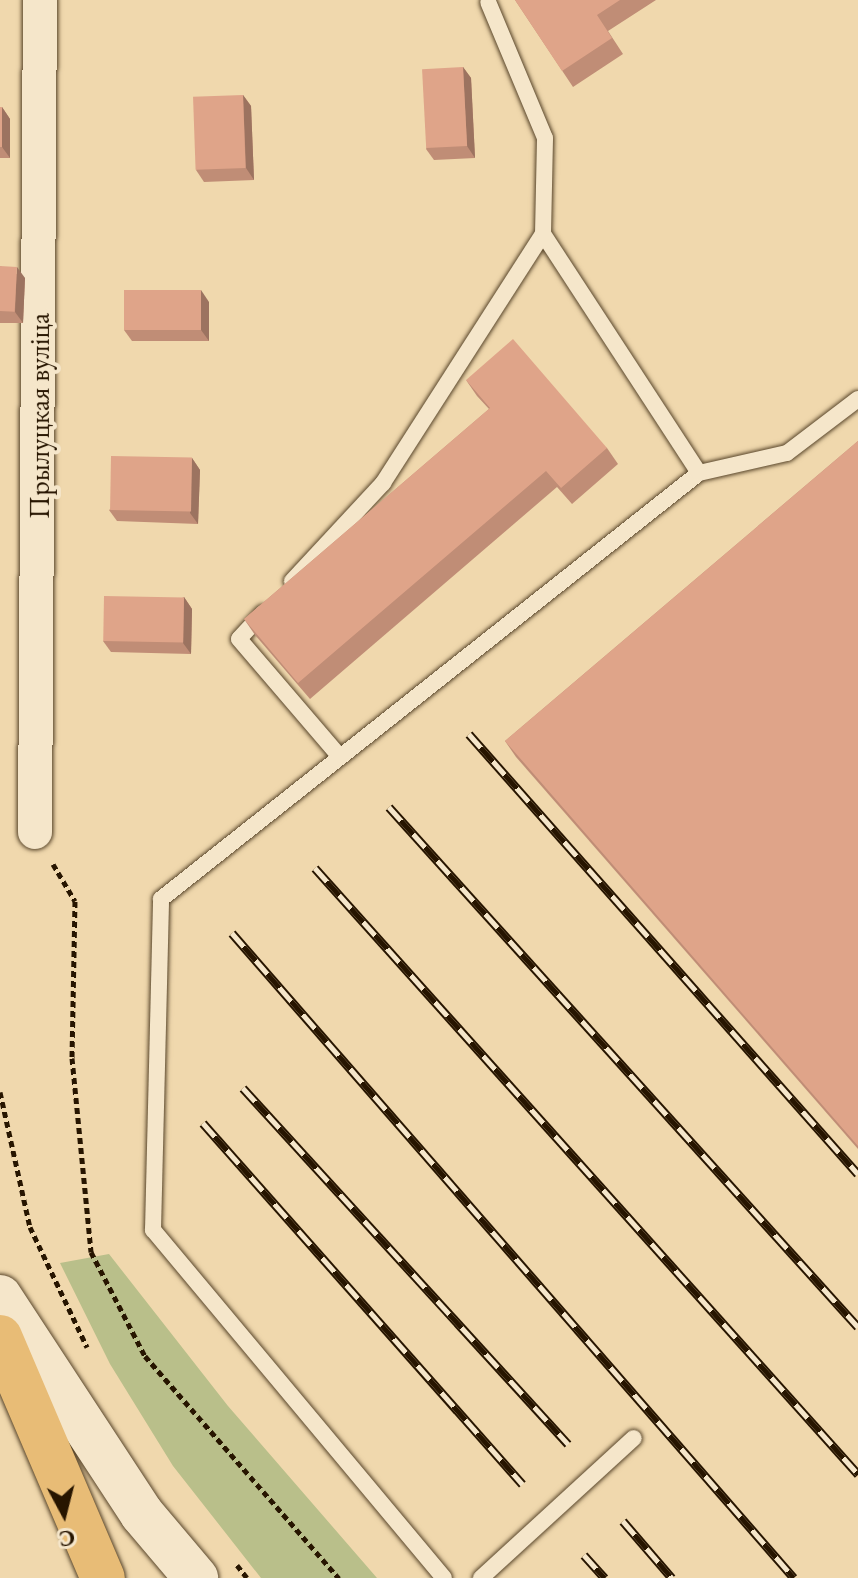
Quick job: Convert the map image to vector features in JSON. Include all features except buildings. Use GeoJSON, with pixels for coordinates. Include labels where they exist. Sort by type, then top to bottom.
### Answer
{"type":"FeatureCollection","features":[{"type":"Feature","properties":{"kind":"main road"},"geometry":{"type":"LineString","coordinates":[[0,1297],[142,1514],[212,1566]]}},
{"type":"Feature","properties":{"kind":"main road"},"geometry":{"type":"LineString","coordinates":[[0,1337],[103,1578]]}},
{"type":"Feature","properties":{"kind":"street","name":"Прылуцкая вуліца"},"geometry":{"type":"LineString","coordinates":[[35,832],[40,0]]}},
{"type":"Feature","properties":{"kind":"lane"},"geometry":{"type":"LineString","coordinates":[[340,757],[239,639],[383,483],[543,234],[545,138],[488,2]]}},
{"type":"Feature","properties":{"kind":"lane"},"geometry":{"type":"LineString","coordinates":[[543,234],[699,473]]}},
{"type":"Feature","properties":{"kind":"lane"},"geometry":{"type":"LineString","coordinates":[[444,1578],[153,1230],[161,899],[699,473],[787,453],[858,399]]}},
{"type":"Feature","properties":{"kind":"lane"},"geometry":{"type":"LineString","coordinates":[[481,1578],[634,1438]]}},
{"type":"Feature","properties":{"kind":"path"},"geometry":{"type":"LineString","coordinates":[[0,1092],[30,1227],[91,1356]]}},
{"type":"Feature","properties":{"kind":"path"},"geometry":{"type":"LineString","coordinates":[[212,1566],[247,1578]]}},
{"type":"Feature","properties":{"kind":"green space"},"geometry":{"type":"Polygon","coordinates":[[[109,1254],[228,1406],[377,1578],[261,1578],[173,1466],[110,1364],[60,1263],[109,1254]]]}},
{"type":"Feature","properties":{"kind":"railway"},"geometry":{"type":"LineString","coordinates":[[469,734],[858,1174]]}},
{"type":"Feature","properties":{"kind":"railway"},"geometry":{"type":"LineString","coordinates":[[389,807],[858,1327]]}},
{"type":"Feature","properties":{"kind":"railway"},"geometry":{"type":"LineString","coordinates":[[315,868],[858,1474]]}},
{"type":"Feature","properties":{"kind":"railway"},"geometry":{"type":"LineString","coordinates":[[232,933],[794,1578]]}},
{"type":"Feature","properties":{"kind":"railway"},"geometry":{"type":"LineString","coordinates":[[243,1088],[568,1444]]}},
{"type":"Feature","properties":{"kind":"railway"},"geometry":{"type":"LineString","coordinates":[[203,1123],[522,1484]]}},
{"type":"Feature","properties":{"kind":"railway"},"geometry":{"type":"LineString","coordinates":[[623,1521],[672,1578]]}},
{"type":"Feature","properties":{"kind":"railway"},"geometry":{"type":"LineString","coordinates":[[584,1555],[605,1578]]}}]}
